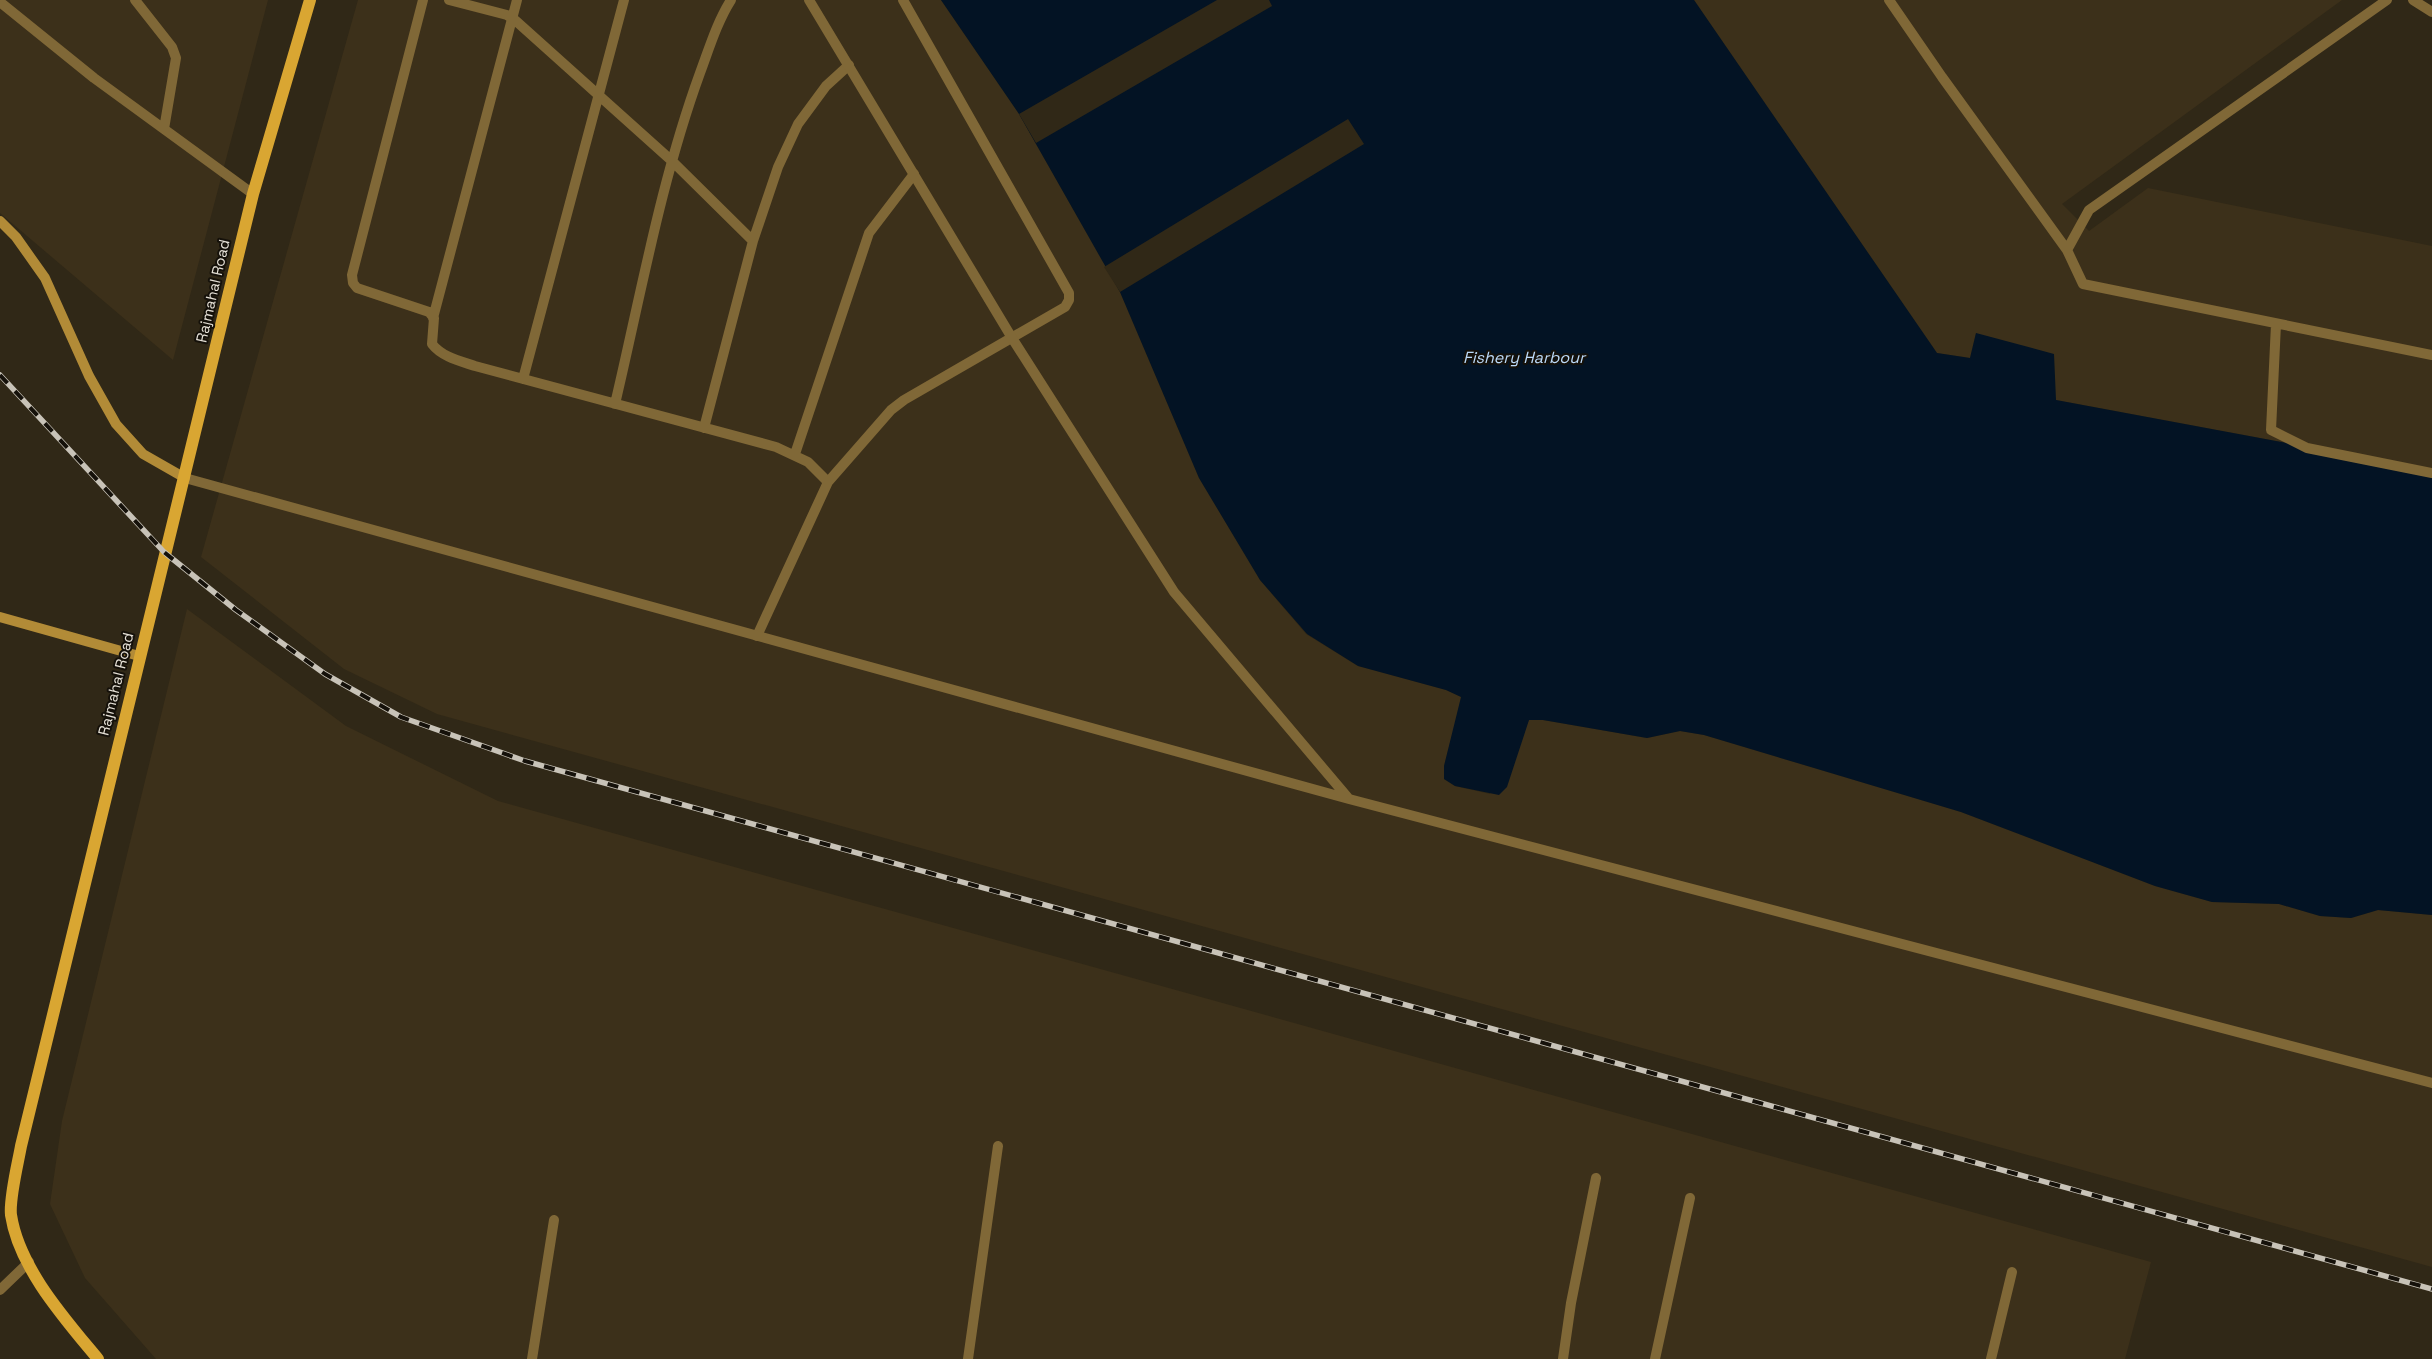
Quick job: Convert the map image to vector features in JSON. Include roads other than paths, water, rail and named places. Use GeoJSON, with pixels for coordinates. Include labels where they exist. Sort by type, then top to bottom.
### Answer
{"type":"FeatureCollection","features":[{"type":"Feature","properties":{"kind":"main road","name":"Rajmahal Road"},"geometry":{"type":"LineString","coordinates":[[98,1359],[58,1311],[20,1247],[11,1213],[21,1146],[253,194],[310,0]]}},
{"type":"Feature","properties":{"kind":"street"},"geometry":{"type":"LineString","coordinates":[[135,0],[172,47],[176,58],[164,129]]}},
{"type":"Feature","properties":{"kind":"street"},"geometry":{"type":"LineString","coordinates":[[423,0],[352,275],[353,283],[357,288],[421,308],[433,318]]}},
{"type":"Feature","properties":{"kind":"street"},"geometry":{"type":"LineString","coordinates":[[449,0],[512,18],[672,161],[753,241]]}},
{"type":"Feature","properties":{"kind":"street"},"geometry":{"type":"LineString","coordinates":[[517,0],[433,318],[432,344],[437,351],[475,366],[795,454],[808,462],[828,482]]}},
{"type":"Feature","properties":{"kind":"street"},"geometry":{"type":"LineString","coordinates":[[523,379],[624,0]]}},
{"type":"Feature","properties":{"kind":"street"},"geometry":{"type":"LineString","coordinates":[[615,404],[672,161],[689,104],[720,20],[731,0]]}},
{"type":"Feature","properties":{"kind":"street"},"geometry":{"type":"LineString","coordinates":[[810,0],[1012,338],[1174,592],[1349,799]]}},
{"type":"Feature","properties":{"kind":"street"},"geometry":{"type":"LineString","coordinates":[[757,636],[828,482],[891,410],[904,400],[1065,307],[1069,300],[1069,293],[903,0]]}},
{"type":"Feature","properties":{"kind":"street"},"geometry":{"type":"LineString","coordinates":[[1889,0],[2067,250],[2083,284],[2432,355]]}},
{"type":"Feature","properties":{"kind":"street"},"geometry":{"type":"LineString","coordinates":[[2067,250],[2089,210],[2387,0]]}},
{"type":"Feature","properties":{"kind":"street"},"geometry":{"type":"LineString","coordinates":[[2413,0],[2432,12]]}},
{"type":"Feature","properties":{"kind":"street"},"geometry":{"type":"LineString","coordinates":[[0,2],[94,78],[253,194]]}},
{"type":"Feature","properties":{"kind":"street"},"geometry":{"type":"LineString","coordinates":[[704,428],[753,241],[766,199],[798,124],[826,86],[849,65]]}},
{"type":"Feature","properties":{"kind":"street"},"geometry":{"type":"LineString","coordinates":[[795,454],[870,233],[914,174]]}},
{"type":"Feature","properties":{"kind":"street"},"geometry":{"type":"LineString","coordinates":[[0,220],[16,236],[45,278],[89,376],[116,424],[143,454],[185,478],[1349,799],[2432,1083]]}},
{"type":"Feature","properties":{"kind":"street"},"geometry":{"type":"LineString","coordinates":[[2276,324],[2271,430],[2307,448],[2432,473]]}},
{"type":"Feature","properties":{"kind":"street"},"geometry":{"type":"LineString","coordinates":[[0,617],[139,656]]}},
{"type":"Feature","properties":{"kind":"street"},"geometry":{"type":"LineString","coordinates":[[968,1359],[998,1146]]}},
{"type":"Feature","properties":{"kind":"street"},"geometry":{"type":"LineString","coordinates":[[1563,1359],[1571,1303],[1596,1178]]}},
{"type":"Feature","properties":{"kind":"street"},"geometry":{"type":"LineString","coordinates":[[1655,1359],[1690,1198]]}},
{"type":"Feature","properties":{"kind":"street"},"geometry":{"type":"LineString","coordinates":[[532,1359],[554,1220]]}},
{"type":"Feature","properties":{"kind":"street"},"geometry":{"type":"LineString","coordinates":[[0,1290],[29,1262]]}},
{"type":"Feature","properties":{"kind":"street"},"geometry":{"type":"LineString","coordinates":[[1991,1359],[2012,1272]]}},
{"type":"Feature","properties":{"kind":"water","name":"Fishery Harbour"},"geometry":{"type":"Polygon","coordinates":[[[941,0],[1694,0],[1937,353],[1970,358],[1976,333],[2054,354],[2056,400],[2432,470],[2432,915],[2378,910],[2351,918],[2320,916],[2279,904],[2212,902],[2155,886],[1961,812],[1704,735],[1680,731],[1647,738],[1543,720],[1529,720],[1507,787],[1499,795],[1455,786],[1444,779],[1444,766],[1461,697],[1446,690],[1358,666],[1307,634],[1260,580],[1199,478],[1120,292],[1019,114],[941,0]]]}},
{"type":"Feature","properties":{"kind":"railway"},"geometry":{"type":"LineString","coordinates":[[0,375],[164,552],[236,610],[325,674],[401,717],[525,761],[2432,1289]]}}]}
